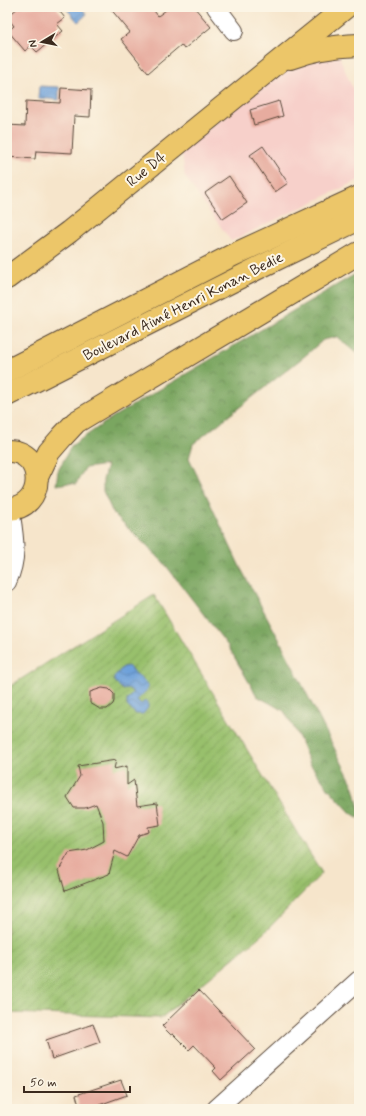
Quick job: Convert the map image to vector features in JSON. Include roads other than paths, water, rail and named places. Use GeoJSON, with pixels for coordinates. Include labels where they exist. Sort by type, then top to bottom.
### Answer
{"type":"FeatureCollection","features":[{"type":"Feature","properties":{"kind":"main road","name":"Rue D4"},"geometry":{"type":"LineString","coordinates":[[347,7],[344,15],[344,24],[347,33],[353,41],[359,45]]}},
{"type":"Feature","properties":{"kind":"main road","name":"Rue D4"},"geometry":{"type":"LineString","coordinates":[[9,275],[69,232],[277,62],[347,7]]}},
{"type":"Feature","properties":{"kind":"main road","name":"Rue D4"},"geometry":{"type":"LineString","coordinates":[[277,62],[304,52],[332,46],[359,45]]}},
{"type":"Feature","properties":{"kind":"main road","name":"Boulevard Aimé Henri Konan Bedie"},"geometry":{"type":"LineString","coordinates":[[7,371],[233,256],[359,197]]}},
{"type":"Feature","properties":{"kind":"main road","name":"Boulevard Aimé Henri Konan Bedie"},"geometry":{"type":"LineString","coordinates":[[7,395],[256,269],[359,219]]}},
{"type":"Feature","properties":{"kind":"main road"},"geometry":{"type":"LineString","coordinates":[[37,477],[50,452],[76,422],[359,253]]}},
{"type":"Feature","properties":{"kind":"main road"},"geometry":{"type":"LineString","coordinates":[[8,509],[25,504],[30,499],[35,492],[37,477],[36,469],[26,456],[9,449]]}},
{"type":"Feature","properties":{"kind":"street"},"geometry":{"type":"LineString","coordinates":[[216,7],[234,31]]}},
{"type":"Feature","properties":{"kind":"street"},"geometry":{"type":"LineString","coordinates":[[7,582],[12,571],[15,553],[8,509]]}},
{"type":"Feature","properties":{"kind":"street"},"geometry":{"type":"LineString","coordinates":[[216,1109],[359,980]]}},
{"type":"Feature","properties":{"kind":"water"},"geometry":{"type":"Polygon","coordinates":[[[65,7],[81,7],[87,14],[78,22],[65,7]]]}},
{"type":"Feature","properties":{"kind":"water"},"geometry":{"type":"Polygon","coordinates":[[[39,86],[59,87],[59,100],[38,98],[39,86]]]}},
{"type":"Feature","properties":{"kind":"water"},"geometry":{"type":"Polygon","coordinates":[[[128,666],[148,685],[148,689],[137,700],[141,704],[146,700],[148,703],[148,708],[143,714],[136,714],[127,706],[127,700],[132,694],[132,691],[128,688],[123,690],[114,681],[114,677],[123,667],[128,666]]]}}]}
